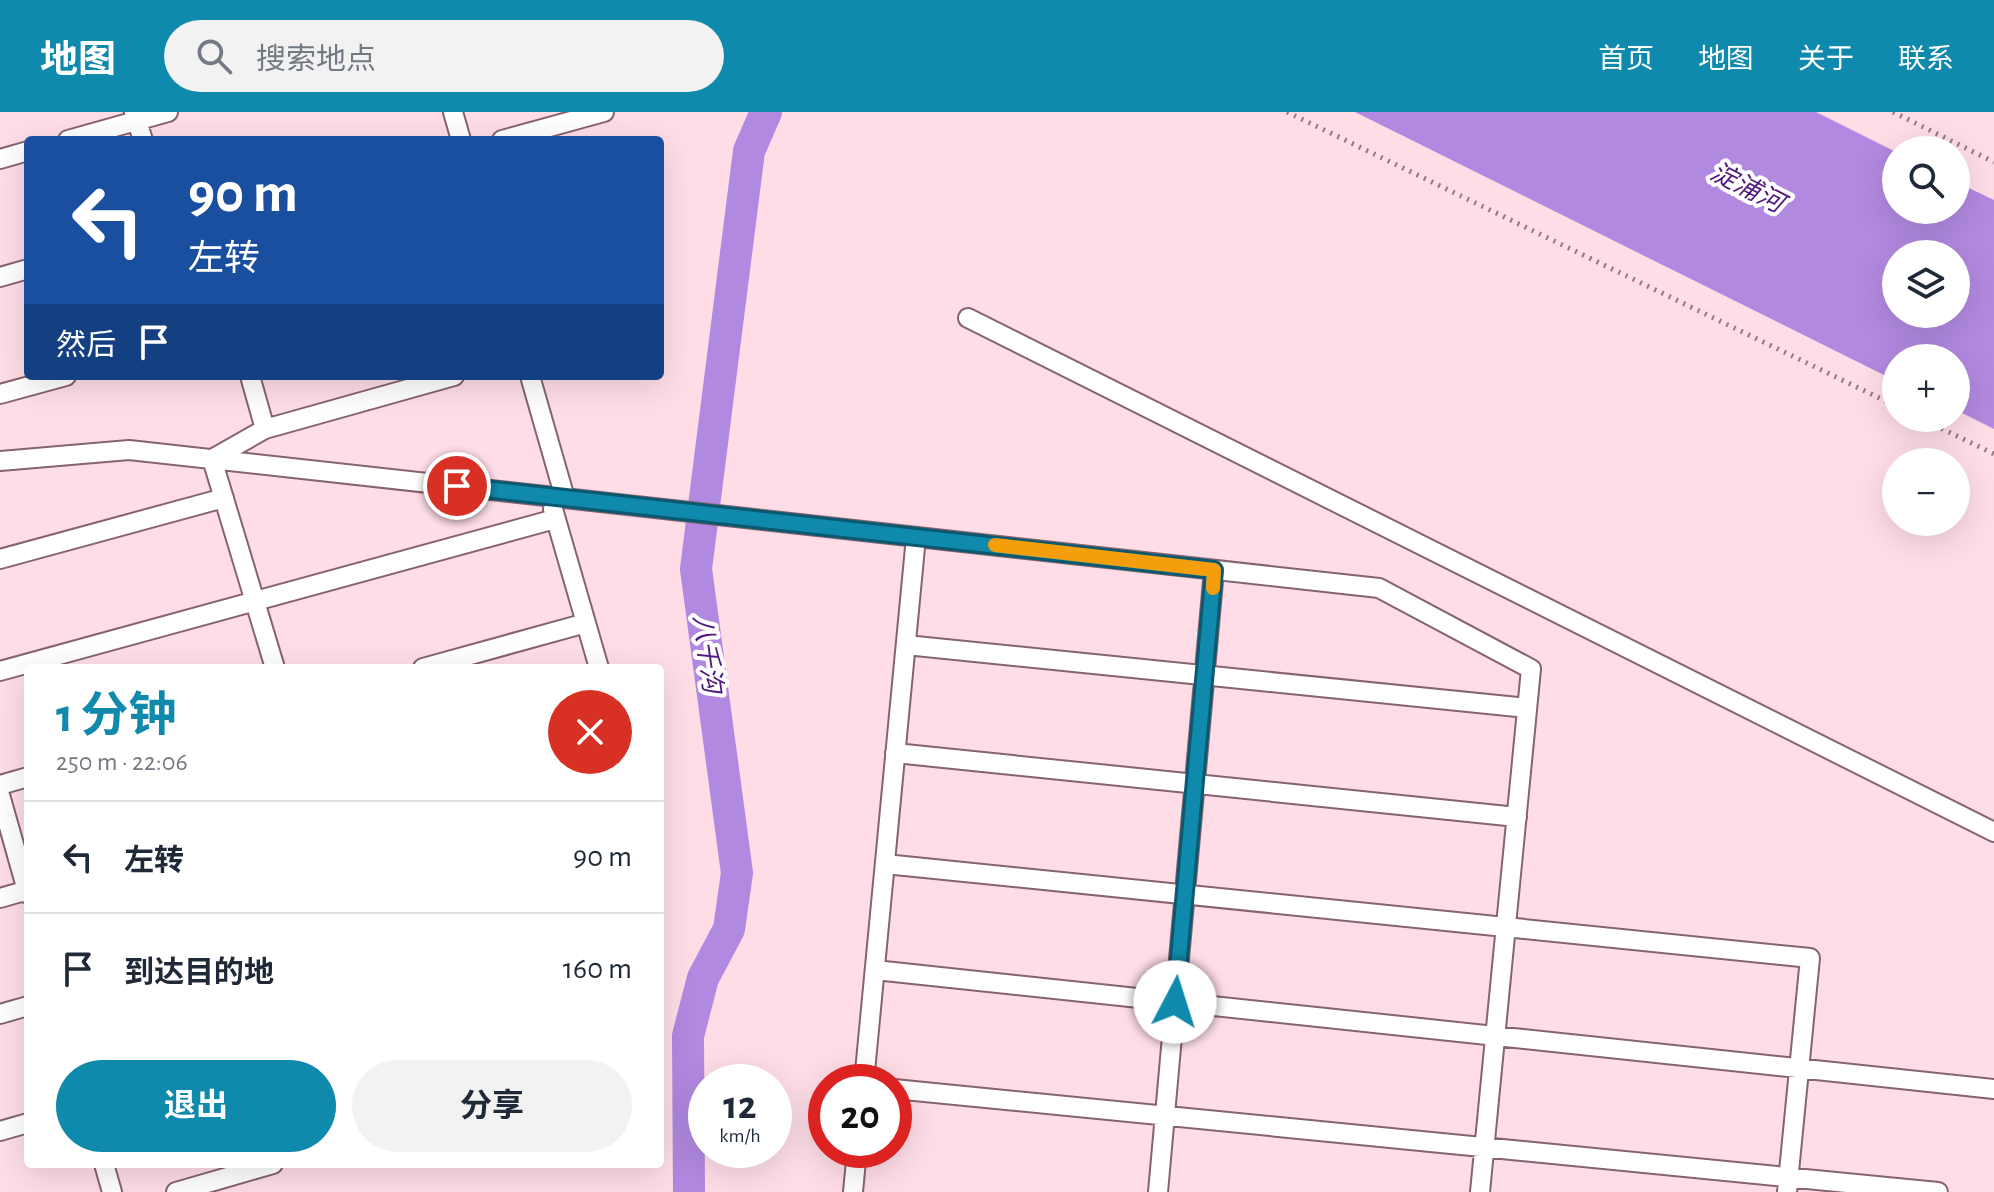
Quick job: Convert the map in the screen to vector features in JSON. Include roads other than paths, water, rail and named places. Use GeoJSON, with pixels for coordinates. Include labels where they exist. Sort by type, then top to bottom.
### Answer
{"type":"FeatureCollection","features":[{"type":"Feature","properties":{"kind":"lane"},"geometry":{"type":"LineString","coordinates":[[79,136],[136,116],[168,112]]}},
{"type":"Feature","properties":{"kind":"lane"},"geometry":{"type":"LineString","coordinates":[[453,112],[460,136]]}},
{"type":"Feature","properties":{"kind":"lane"},"geometry":{"type":"LineString","coordinates":[[517,136],[604,112]]}},
{"type":"Feature","properties":{"kind":"lane"},"geometry":{"type":"LineString","coordinates":[[136,116],[142,136]]}},
{"type":"Feature","properties":{"kind":"lane"},"geometry":{"type":"LineString","coordinates":[[0,159],[24,152]]}},
{"type":"Feature","properties":{"kind":"lane"},"geometry":{"type":"LineString","coordinates":[[0,277],[24,270]]}},
{"type":"Feature","properties":{"kind":"lane"},"geometry":{"type":"LineString","coordinates":[[968,318],[1994,832]]}},
{"type":"Feature","properties":{"kind":"lane"},"geometry":{"type":"LineString","coordinates":[[0,394],[51,380]]}},
{"type":"Feature","properties":{"kind":"lane"},"geometry":{"type":"LineString","coordinates":[[251,380],[265,429]]}},
{"type":"Feature","properties":{"kind":"lane"},"geometry":{"type":"LineString","coordinates":[[212,459],[265,429],[440,380]]}},
{"type":"Feature","properties":{"kind":"lane"},"geometry":{"type":"LineString","coordinates":[[531,380],[557,497],[555,519],[598,664]]}},
{"type":"Feature","properties":{"kind":"lane"},"geometry":{"type":"LineString","coordinates":[[0,461],[129,450],[1379,588],[1531,669],[1480,1192]]}},
{"type":"Feature","properties":{"kind":"lane"},"geometry":{"type":"LineString","coordinates":[[212,459],[274,664]]}},
{"type":"Feature","properties":{"kind":"lane"},"geometry":{"type":"LineString","coordinates":[[0,559],[224,498]]}},
{"type":"Feature","properties":{"kind":"lane"},"geometry":{"type":"LineString","coordinates":[[26,664],[555,519]]}},
{"type":"Feature","properties":{"kind":"lane"},"geometry":{"type":"LineString","coordinates":[[866,1064],[916,537]]}},
{"type":"Feature","properties":{"kind":"lane"},"geometry":{"type":"LineString","coordinates":[[1158,1192],[1214,570]]}},
{"type":"Feature","properties":{"kind":"lane"},"geometry":{"type":"LineString","coordinates":[[437,664],[586,623]]}},
{"type":"Feature","properties":{"kind":"lane"},"geometry":{"type":"LineString","coordinates":[[906,645],[1527,708]]}},
{"type":"Feature","properties":{"kind":"lane"},"geometry":{"type":"LineString","coordinates":[[0,671],[24,664]]}},
{"type":"Feature","properties":{"kind":"lane"},"geometry":{"type":"LineString","coordinates":[[895,753],[1517,817]]}},
{"type":"Feature","properties":{"kind":"lane"},"geometry":{"type":"LineString","coordinates":[[0,785],[24,778]]}},
{"type":"Feature","properties":{"kind":"lane"},"geometry":{"type":"LineString","coordinates":[[0,795],[24,878]]}},
{"type":"Feature","properties":{"kind":"lane"},"geometry":{"type":"LineString","coordinates":[[885,864],[1810,958],[1788,1185]]}},
{"type":"Feature","properties":{"kind":"lane"},"geometry":{"type":"LineString","coordinates":[[0,898],[24,893]]}},
{"type":"Feature","properties":{"kind":"lane"},"geometry":{"type":"LineString","coordinates":[[875,970],[1994,1089]]}},
{"type":"Feature","properties":{"kind":"lane"},"geometry":{"type":"LineString","coordinates":[[0,1014],[24,1007]]}},
{"type":"Feature","properties":{"kind":"lane"},"geometry":{"type":"LineString","coordinates":[[912,1091],[1484,1147],[1788,1185],[1938,1192]]}},
{"type":"Feature","properties":{"kind":"lane"},"geometry":{"type":"LineString","coordinates":[[0,1131],[24,1124]]}},
{"type":"Feature","properties":{"kind":"lane"},"geometry":{"type":"LineString","coordinates":[[105,1168],[112,1192]]}},
{"type":"Feature","properties":{"kind":"lane"},"geometry":{"type":"LineString","coordinates":[[176,1192],[259,1168]]}},
{"type":"Feature","properties":{"kind":"lane"},"geometry":{"type":"LineString","coordinates":[[853,1192],[855,1168]]}},
{"type":"Feature","properties":{"kind":"water","name":"淀浦河"},"geometry":{"type":"Polygon","coordinates":[[[1355,112],[1816,112],[1882,145],[1882,224],[1970,224],[1970,189],[1994,200],[1994,429],[1970,417],[1970,344],[1882,344],[1882,374],[1355,112]]]}},
{"type":"Feature","properties":{"kind":"waterway","name":"八千沟"},"geometry":{"type":"LineString","coordinates":[[689,1192],[688,1036],[703,978],[729,929],[737,873],[696,569],[749,151],[766,112]]}}]}
